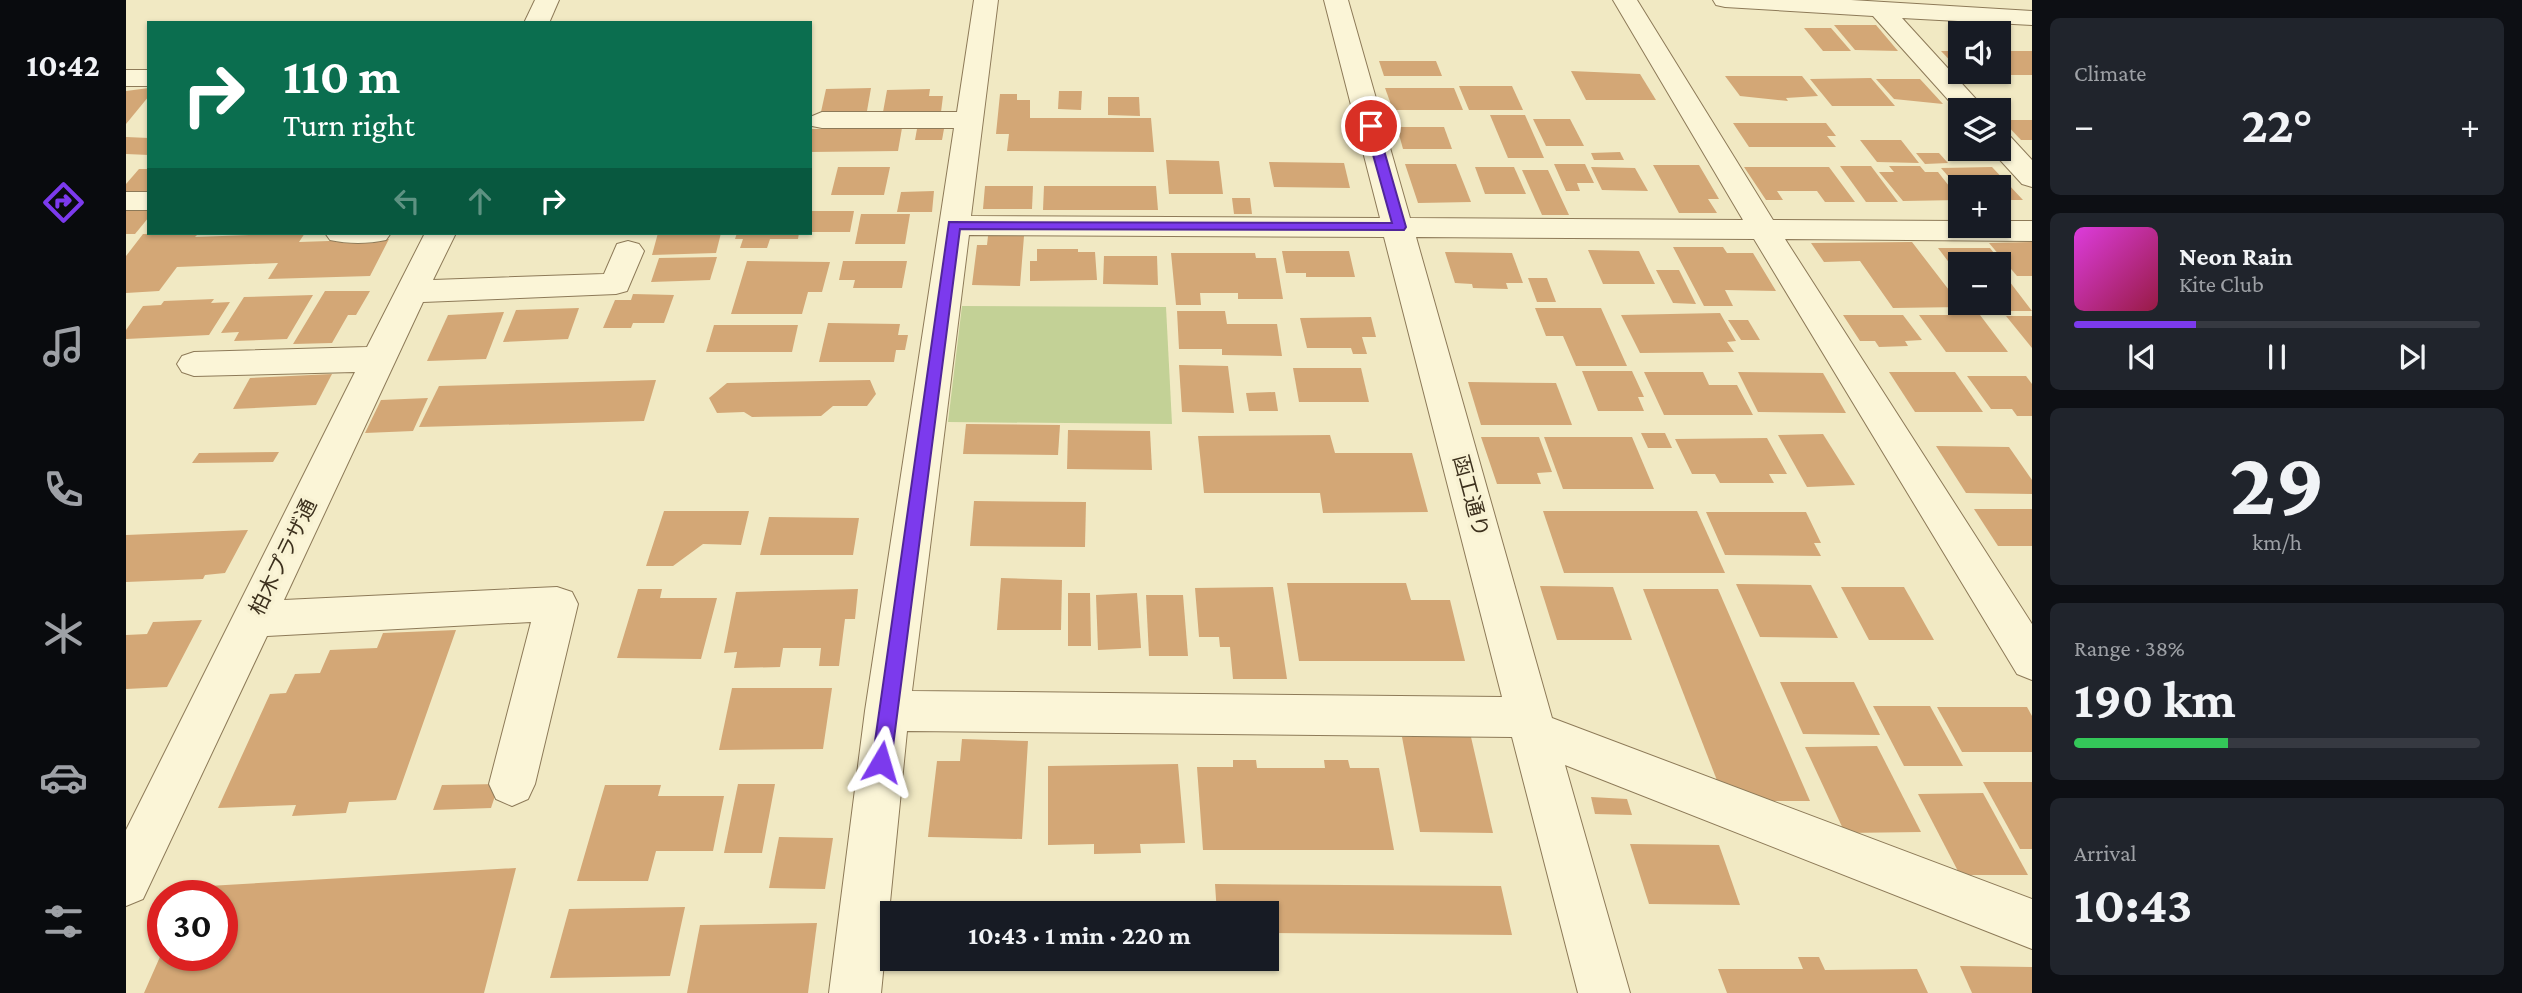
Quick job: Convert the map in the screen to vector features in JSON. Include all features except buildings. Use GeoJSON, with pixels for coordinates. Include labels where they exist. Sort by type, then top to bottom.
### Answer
{"type":"FeatureCollection","features":[{"type":"Feature","properties":{"kind":"street"},"geometry":{"type":"LineString","coordinates":[[538,21],[547,0]]}},
{"type":"Feature","properties":{"kind":"street"},"geometry":{"type":"LineString","coordinates":[[855,993],[887,711],[986,0]]}},
{"type":"Feature","properties":{"kind":"street","name":"函工通り"},"geometry":{"type":"LineString","coordinates":[[1336,0],[1604,993]]}},
{"type":"Feature","properties":{"kind":"street"},"geometry":{"type":"LineString","coordinates":[[1625,0],[1764,230],[2032,661]]}},
{"type":"Feature","properties":{"kind":"street"},"geometry":{"type":"LineString","coordinates":[[1725,0],[2032,18]]}},
{"type":"Feature","properties":{"kind":"street"},"geometry":{"type":"LineString","coordinates":[[1881,9],[1961,98]]}},
{"type":"Feature","properties":{"kind":"street"},"geometry":{"type":"LineString","coordinates":[[126,78],[147,78]]}},
{"type":"Feature","properties":{"kind":"street"},"geometry":{"type":"LineString","coordinates":[[822,120],[970,120]]}},
{"type":"Feature","properties":{"kind":"street"},"geometry":{"type":"LineString","coordinates":[[2011,155],[2032,178]]}},
{"type":"Feature","properties":{"kind":"street"},"geometry":{"type":"LineString","coordinates":[[126,201],[147,201]]}},
{"type":"Feature","properties":{"kind":"street"},"geometry":{"type":"LineString","coordinates":[[954,225],[2032,231]]}},
{"type":"Feature","properties":{"kind":"street","name":"柏木プラザ通"},"geometry":{"type":"LineString","coordinates":[[128,872],[439,235]]}},
{"type":"Feature","properties":{"kind":"street"},"geometry":{"type":"LineString","coordinates":[[410,292],[616,284],[628,251]]}},
{"type":"Feature","properties":{"kind":"street"},"geometry":{"type":"LineString","coordinates":[[194,364],[378,359]]}},
{"type":"Feature","properties":{"kind":"street"},"geometry":{"type":"LineString","coordinates":[[253,619],[558,604],[512,784]]}},
{"type":"Feature","properties":{"kind":"street"},"geometry":{"type":"LineString","coordinates":[[887,711],[1533,724],[2032,924]]}},
{"type":"Feature","properties":{"kind":"green space"},"geometry":{"type":"Polygon","coordinates":[[[962,306],[1166,307],[1172,424],[948,422],[962,306]]]}},
{"type":"Feature","properties":{"kind":"route"},"geometry":{"type":"LineString","coordinates":[[881,762],[954,225],[1399,227],[1371,126]]}}]}
